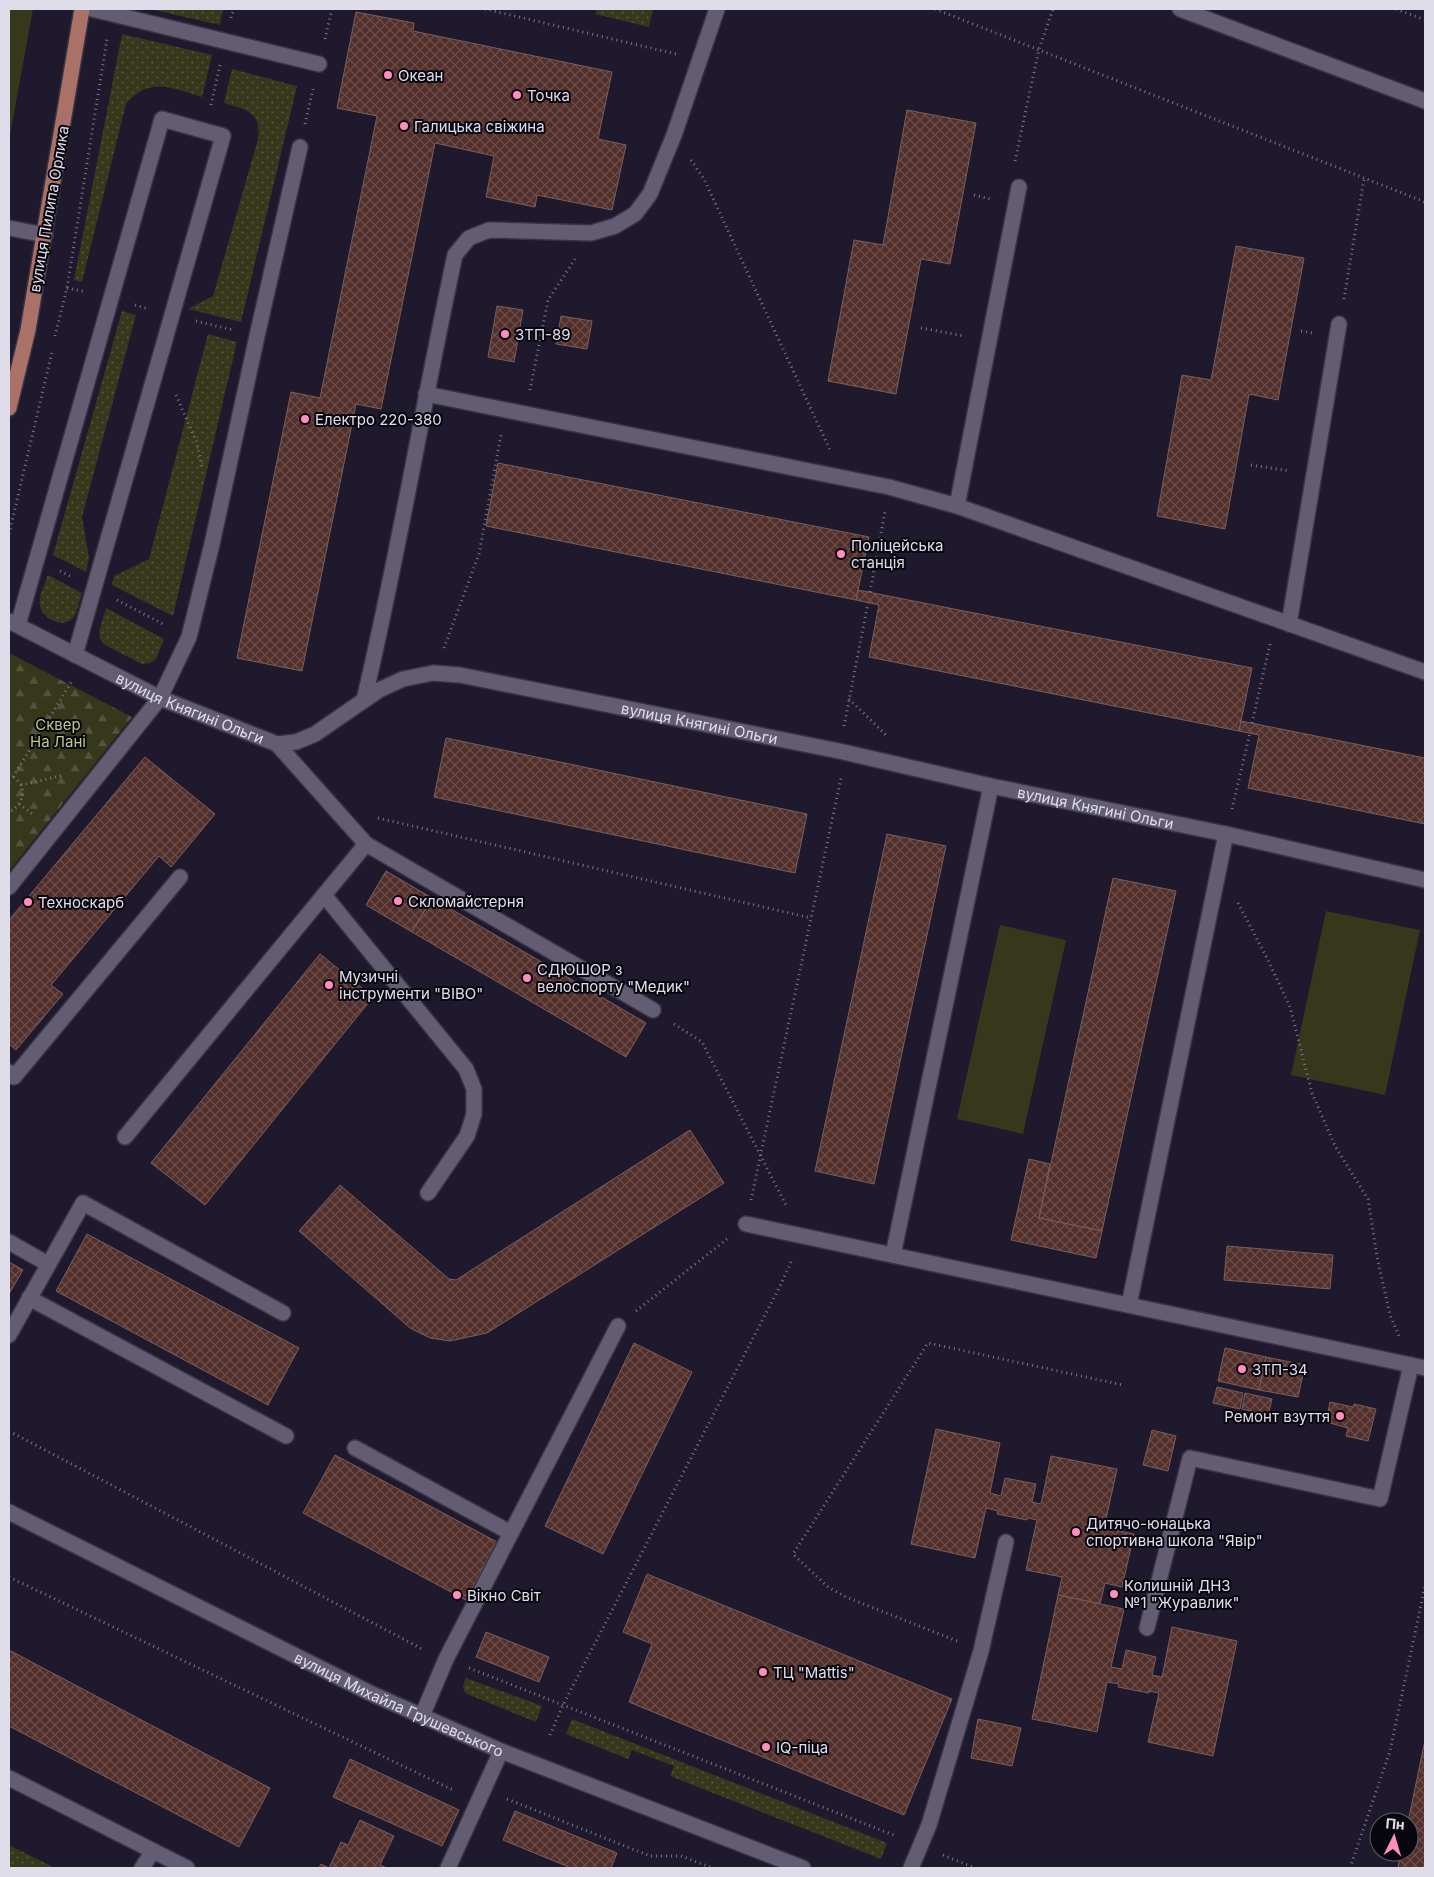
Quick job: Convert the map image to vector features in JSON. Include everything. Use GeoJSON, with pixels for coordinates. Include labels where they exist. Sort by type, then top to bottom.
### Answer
{"type":"FeatureCollection","features":[{"type":"Feature","properties":{"kind":"main road","name":"вулиця Пилипа Орлика"},"geometry":{"type":"LineString","coordinates":[[9,408],[28,330],[82,9]]}},
{"type":"Feature","properties":{"kind":"street"},"geometry":{"type":"LineString","coordinates":[[92,9],[319,64]]}},
{"type":"Feature","properties":{"kind":"street"},"geometry":{"type":"LineString","coordinates":[[364,700],[383,621],[426,394],[455,255],[469,238],[489,230],[591,233],[615,226],[635,214],[650,194],[674,135],[717,9]]}},
{"type":"Feature","properties":{"kind":"street"},"geometry":{"type":"LineString","coordinates":[[1180,9],[1425,101]]}},
{"type":"Feature","properties":{"kind":"street"},"geometry":{"type":"LineString","coordinates":[[13,623],[162,118],[224,136],[160,358],[80,657]]}},
{"type":"Feature","properties":{"kind":"street"},"geometry":{"type":"LineString","coordinates":[[9,887],[160,698],[189,637],[212,544],[256,336],[300,147]]}},
{"type":"Feature","properties":{"kind":"street"},"geometry":{"type":"LineString","coordinates":[[957,506],[1019,187]]}},
{"type":"Feature","properties":{"kind":"street"},"geometry":{"type":"LineString","coordinates":[[9,228],[45,235]]}},
{"type":"Feature","properties":{"kind":"street"},"geometry":{"type":"LineString","coordinates":[[1282,622],[1314,475],[1339,324]]}},
{"type":"Feature","properties":{"kind":"street"},"geometry":{"type":"LineString","coordinates":[[426,394],[889,487],[957,506],[1425,672]]}},
{"type":"Feature","properties":{"kind":"street","name":"вулиця Княгині Ольги"},"geometry":{"type":"LineString","coordinates":[[13,623],[160,698],[278,744],[296,742],[315,734],[380,690],[404,679],[433,673],[460,675],[843,752],[992,786],[1226,834],[1425,880]]}},
{"type":"Feature","properties":{"kind":"street"},"geometry":{"type":"LineString","coordinates":[[278,744],[366,844],[653,1010]]}},
{"type":"Feature","properties":{"kind":"street"},"geometry":{"type":"LineString","coordinates":[[893,1255],[992,786]]}},
{"type":"Feature","properties":{"kind":"street"},"geometry":{"type":"LineString","coordinates":[[1129,1305],[1226,834]]}},
{"type":"Feature","properties":{"kind":"street"},"geometry":{"type":"LineString","coordinates":[[125,1137],[366,844]]}},
{"type":"Feature","properties":{"kind":"street"},"geometry":{"type":"LineString","coordinates":[[9,1072],[14,1076],[180,877]]}},
{"type":"Feature","properties":{"kind":"street"},"geometry":{"type":"LineString","coordinates":[[324,895],[466,1069],[474,1088],[474,1114],[467,1136],[428,1193]]}},
{"type":"Feature","properties":{"kind":"street"},"geometry":{"type":"LineString","coordinates":[[9,1335],[83,1203],[284,1313]]}},
{"type":"Feature","properties":{"kind":"street"},"geometry":{"type":"LineString","coordinates":[[746,1224],[1418,1366],[1380,1499],[1190,1458],[1147,1628]]}},
{"type":"Feature","properties":{"kind":"street"},"geometry":{"type":"LineString","coordinates":[[9,1242],[48,1264]]}},
{"type":"Feature","properties":{"kind":"street"},"geometry":{"type":"LineString","coordinates":[[29,1298],[286,1436]]}},
{"type":"Feature","properties":{"kind":"street"},"geometry":{"type":"LineString","coordinates":[[422,1716],[446,1659],[618,1326]]}},
{"type":"Feature","properties":{"kind":"street"},"geometry":{"type":"LineString","coordinates":[[355,1448],[512,1532]]}},
{"type":"Feature","properties":{"kind":"street","name":"вулиця Михайла Грушевського"},"geometry":{"type":"LineString","coordinates":[[9,1512],[338,1678],[422,1716],[502,1751],[803,1868]]}},
{"type":"Feature","properties":{"kind":"street"},"geometry":{"type":"LineString","coordinates":[[911,1868],[929,1825],[981,1651],[1006,1542]]}},
{"type":"Feature","properties":{"kind":"street"},"geometry":{"type":"LineString","coordinates":[[448,1868],[502,1751]]}},
{"type":"Feature","properties":{"kind":"street"},"geometry":{"type":"LineString","coordinates":[[9,1778],[188,1868]]}},
{"type":"Feature","properties":{"kind":"street"},"geometry":{"type":"LineString","coordinates":[[142,1868],[153,1851]]}},
{"type":"Feature","properties":{"kind":"path"},"geometry":{"type":"LineString","coordinates":[[205,130],[234,9]]}},
{"type":"Feature","properties":{"kind":"path"},"geometry":{"type":"LineString","coordinates":[[484,9],[701,59]]}},
{"type":"Feature","properties":{"kind":"path"},"geometry":{"type":"LineString","coordinates":[[507,14],[508,9]]}},
{"type":"Feature","properties":{"kind":"path"},"geometry":{"type":"LineString","coordinates":[[935,9],[1039,48],[1425,202]]}},
{"type":"Feature","properties":{"kind":"path"},"geometry":{"type":"LineString","coordinates":[[1039,48],[1053,9]]}},
{"type":"Feature","properties":{"kind":"path"},"geometry":{"type":"LineString","coordinates":[[1396,9],[1425,20]]}},
{"type":"Feature","properties":{"kind":"path"},"geometry":{"type":"LineString","coordinates":[[674,135],[704,179],[844,478]]}},
{"type":"Feature","properties":{"kind":"path"},"geometry":{"type":"LineString","coordinates":[[1339,324],[1364,179]]}},
{"type":"Feature","properties":{"kind":"path"},"geometry":{"type":"LineString","coordinates":[[525,414],[548,300],[591,233]]}},
{"type":"Feature","properties":{"kind":"path"},"geometry":{"type":"LineString","coordinates":[[921,328],[989,340]]}},
{"type":"Feature","properties":{"kind":"path"},"geometry":{"type":"LineString","coordinates":[[160,358],[197,443],[202,471]]}},
{"type":"Feature","properties":{"kind":"path"},"geometry":{"type":"LineString","coordinates":[[433,673],[479,554],[505,410]]}},
{"type":"Feature","properties":{"kind":"path"},"geometry":{"type":"LineString","coordinates":[[1251,464],[1314,475]]}},
{"type":"Feature","properties":{"kind":"path"},"geometry":{"type":"LineString","coordinates":[[870,592],[889,487]]}},
{"type":"Feature","properties":{"kind":"path"},"geometry":{"type":"LineString","coordinates":[[618,1326],[746,1224],[811,918],[843,752],[868,602]]}},
{"type":"Feature","properties":{"kind":"path"},"geometry":{"type":"LineString","coordinates":[[1252,723],[1282,622]]}},
{"type":"Feature","properties":{"kind":"path"},"geometry":{"type":"LineString","coordinates":[[9,812],[15,809],[22,799],[21,786],[11,776],[80,657]]}},
{"type":"Feature","properties":{"kind":"path"},"geometry":{"type":"LineString","coordinates":[[1226,834],[1250,733]]}},
{"type":"Feature","properties":{"kind":"path"},"geometry":{"type":"LineString","coordinates":[[335,808],[811,918]]}},
{"type":"Feature","properties":{"kind":"path"},"geometry":{"type":"LineString","coordinates":[[1219,870],[1263,951],[1290,1007],[1312,1093],[1335,1146],[1368,1198],[1377,1257],[1390,1315],[1418,1366]]}},
{"type":"Feature","properties":{"kind":"path"},"geometry":{"type":"LineString","coordinates":[[550,1735],[563,1704],[780,1286],[803,1236],[702,1042],[653,1010]]}},
{"type":"Feature","properties":{"kind":"path"},"geometry":{"type":"LineString","coordinates":[[981,1651],[840,1594],[828,1587],[793,1554],[928,1343],[1123,1385]]}},
{"type":"Feature","properties":{"kind":"path"},"geometry":{"type":"LineString","coordinates":[[9,1431],[424,1650],[975,1868]]}},
{"type":"Feature","properties":{"kind":"path"},"geometry":{"type":"LineString","coordinates":[[9,1577],[481,1795],[650,1856],[681,1856],[713,1868]]}},
{"type":"Feature","properties":{"kind":"path"},"geometry":{"type":"LineString","coordinates":[[1350,1868],[1390,1752],[1425,1586]]}},
{"type":"Feature","properties":{"kind":"green space"},"geometry":{"type":"Polygon","coordinates":[[[9,9],[33,9],[9,141],[9,9]]]}},
{"type":"Feature","properties":{"kind":"green space"},"geometry":{"type":"Polygon","coordinates":[[[150,9],[223,9],[220,25],[150,9]]]}},
{"type":"Feature","properties":{"kind":"green space"},"geometry":{"type":"Polygon","coordinates":[[[597,9],[653,9],[649,27],[595,14],[597,9]]]}},
{"type":"Feature","properties":{"kind":"green space"},"geometry":{"type":"Polygon","coordinates":[[[122,34],[212,55],[202,97],[171,88],[152,87],[135,95],[126,104],[82,282],[74,280],[122,34]]]}},
{"type":"Feature","properties":{"kind":"green space"},"geometry":{"type":"Polygon","coordinates":[[[232,69],[297,86],[241,322],[188,309],[213,296],[258,139],[259,130],[255,117],[239,107],[224,103],[232,69]]]}},
{"type":"Feature","properties":{"kind":"green space"},"geometry":{"type":"Polygon","coordinates":[[[122,311],[136,315],[82,517],[89,558],[86,572],[53,555],[122,311]]]}},
{"type":"Feature","properties":{"kind":"green space"},"geometry":{"type":"Polygon","coordinates":[[[208,334],[237,342],[173,616],[112,585],[114,576],[149,559],[208,334]]]}},
{"type":"Feature","properties":{"kind":"green space"},"geometry":{"type":"Polygon","coordinates":[[[48,575],[82,593],[76,613],[68,622],[53,621],[42,611],[40,598],[48,575]]]}},
{"type":"Feature","properties":{"kind":"green space"},"geometry":{"type":"Polygon","coordinates":[[[106,608],[164,639],[156,659],[150,663],[142,664],[105,645],[100,639],[99,632],[106,608]]]}},
{"type":"Feature","properties":{"kind":"green space","name":"Сквер На Лані"},"geometry":{"type":"Polygon","coordinates":[[[9,653],[132,717],[9,871],[9,653]]]}},
{"type":"Feature","properties":{"kind":"green space"},"geometry":{"type":"Polygon","coordinates":[[[1326,911],[1420,930],[1385,1095],[1291,1075],[1326,911]]]}},
{"type":"Feature","properties":{"kind":"green space"},"geometry":{"type":"Polygon","coordinates":[[[1000,925],[1066,940],[1023,1134],[957,1119],[1000,925]]]}},
{"type":"Feature","properties":{"kind":"green space"},"geometry":{"type":"Polygon","coordinates":[[[466,1678],[542,1706],[536,1722],[467,1694],[463,1686],[466,1678]]]}},
{"type":"Feature","properties":{"kind":"green space"},"geometry":{"type":"Polygon","coordinates":[[[572,1719],[887,1843],[881,1859],[670,1776],[674,1766],[632,1750],[628,1759],[566,1734],[572,1719]]]}},
{"type":"Feature","properties":{"kind":"green space"},"geometry":{"type":"Polygon","coordinates":[[[9,1845],[55,1868],[9,1868],[9,1845]]]}},
{"type":"Feature","properties":{"kind":"building"},"geometry":{"type":"Polygon","coordinates":[[[356,12],[414,23],[413,31],[612,72],[598,139],[626,145],[612,210],[537,195],[535,207],[486,197],[494,156],[435,143],[381,409],[356,404],[302,671],[237,658],[291,392],[320,398],[377,116],[337,108],[356,12]]]}},
{"type":"Feature","properties":{"kind":"building"},"geometry":{"type":"Polygon","coordinates":[[[907,110],[976,123],[950,264],[921,259],[896,394],[828,381],[854,240],[883,245],[907,110]]]}},
{"type":"Feature","properties":{"kind":"building"},"geometry":{"type":"Polygon","coordinates":[[[1236,246],[1304,258],[1278,400],[1249,394],[1225,529],[1157,516],[1182,375],[1211,380],[1236,246]]]}},
{"type":"Feature","properties":{"kind":"building","name":"ЗТП-89"},"geometry":{"type":"Polygon","coordinates":[[[497,306],[523,310],[514,362],[488,357],[497,306]]]}},
{"type":"Feature","properties":{"kind":"building"},"geometry":{"type":"Polygon","coordinates":[[[561,316],[592,321],[587,349],[556,344],[561,316]]]}},
{"type":"Feature","properties":{"kind":"building"},"geometry":{"type":"Polygon","coordinates":[[[498,463],[869,537],[856,600],[486,526],[498,463]]]}},
{"type":"Feature","properties":{"kind":"building"},"geometry":{"type":"Polygon","coordinates":[[[858,590],[1252,668],[1239,731],[869,657],[879,605],[856,600],[858,590]]]}},
{"type":"Feature","properties":{"kind":"building"},"geometry":{"type":"Polygon","coordinates":[[[1241,721],[1425,758],[1425,824],[1248,788],[1259,735],[1239,731],[1241,721]]]}},
{"type":"Feature","properties":{"kind":"building"},"geometry":{"type":"Polygon","coordinates":[[[446,738],[807,814],[795,873],[434,797],[446,738]]]}},
{"type":"Feature","properties":{"kind":"building"},"geometry":{"type":"Polygon","coordinates":[[[145,757],[215,814],[171,867],[159,856],[51,985],[63,994],[16,1050],[9,1044],[9,920],[145,757]]]}},
{"type":"Feature","properties":{"kind":"building"},"geometry":{"type":"Polygon","coordinates":[[[887,834],[946,846],[874,1184],[815,1171],[887,834]]]}},
{"type":"Feature","properties":{"kind":"building"},"geometry":{"type":"Polygon","coordinates":[[[386,871],[432,898],[412,932],[366,905],[386,871]]]}},
{"type":"Feature","properties":{"kind":"building"},"geometry":{"type":"Polygon","coordinates":[[[1113,878],[1176,891],[1102,1231],[1039,1218],[1113,878]]]}},
{"type":"Feature","properties":{"kind":"building"},"geometry":{"type":"Polygon","coordinates":[[[432,898],[646,1023],[626,1057],[412,932],[432,898]]]}},
{"type":"Feature","properties":{"kind":"building"},"geometry":{"type":"Polygon","coordinates":[[[320,954],[373,997],[205,1205],[151,1163],[320,954]]]}},
{"type":"Feature","properties":{"kind":"building"},"geometry":{"type":"Polygon","coordinates":[[[690,1130],[724,1183],[487,1333],[450,1341],[430,1338],[410,1328],[299,1231],[340,1185],[449,1279],[456,1280],[690,1130]]]}},
{"type":"Feature","properties":{"kind":"building"},"geometry":{"type":"Polygon","coordinates":[[[1029,1159],[1050,1164],[1039,1218],[1102,1231],[1096,1258],[1011,1240],[1029,1159]]]}},
{"type":"Feature","properties":{"kind":"building"},"geometry":{"type":"Polygon","coordinates":[[[87,1234],[299,1348],[268,1405],[56,1291],[87,1234]]]}},
{"type":"Feature","properties":{"kind":"building"},"geometry":{"type":"Polygon","coordinates":[[[1227,1246],[1333,1255],[1330,1289],[1224,1280],[1227,1246]]]}},
{"type":"Feature","properties":{"kind":"building"},"geometry":{"type":"Polygon","coordinates":[[[9,1262],[23,1270],[9,1294],[9,1262]]]}},
{"type":"Feature","properties":{"kind":"building"},"geometry":{"type":"Polygon","coordinates":[[[634,1343],[692,1372],[603,1554],[545,1526],[634,1343]]]}},
{"type":"Feature","properties":{"kind":"building","name":"ЗТП-34"},"geometry":{"type":"Polygon","coordinates":[[[1225,1348],[1266,1357],[1259,1390],[1218,1381],[1225,1348]]]}},
{"type":"Feature","properties":{"kind":"building"},"geometry":{"type":"Polygon","coordinates":[[[1266,1357],[1305,1365],[1298,1397],[1259,1390],[1266,1357]]]}},
{"type":"Feature","properties":{"kind":"building"},"geometry":{"type":"Polygon","coordinates":[[[1217,1387],[1243,1393],[1240,1409],[1213,1403],[1217,1387]]]}},
{"type":"Feature","properties":{"kind":"building"},"geometry":{"type":"Polygon","coordinates":[[[1245,1393],[1272,1399],[1268,1415],[1242,1409],[1245,1393]]]}},
{"type":"Feature","properties":{"kind":"building"},"geometry":{"type":"Polygon","coordinates":[[[1330,1402],[1353,1407],[1354,1404],[1376,1409],[1368,1441],[1346,1436],[1348,1428],[1326,1422],[1330,1402]]]}},
{"type":"Feature","properties":{"kind":"building"},"geometry":{"type":"Polygon","coordinates":[[[936,1429],[1000,1443],[990,1493],[1001,1496],[1005,1478],[1036,1484],[1032,1502],[1041,1504],[1051,1456],[1117,1469],[1104,1528],[1134,1534],[1122,1587],[1105,1583],[1100,1604],[1058,1595],[1062,1577],[1026,1570],[1037,1520],[997,1514],[998,1511],[986,1508],[975,1558],[911,1544],[936,1429]]]}},
{"type":"Feature","properties":{"kind":"building"},"geometry":{"type":"Polygon","coordinates":[[[1152,1430],[1176,1436],[1168,1471],[1143,1465],[1152,1430]]]}},
{"type":"Feature","properties":{"kind":"building"},"geometry":{"type":"Polygon","coordinates":[[[335,1455],[497,1542],[466,1600],[303,1513],[335,1455]]]}},
{"type":"Feature","properties":{"kind":"building","name":"ТЦ \"Mattis\""},"geometry":{"type":"Polygon","coordinates":[[[647,1574],[952,1699],[904,1815],[629,1702],[652,1644],[623,1632],[647,1574]]]}},
{"type":"Feature","properties":{"kind":"building"},"geometry":{"type":"Polygon","coordinates":[[[1058,1595],[1124,1609],[1111,1667],[1122,1669],[1126,1650],[1156,1657],[1152,1675],[1162,1677],[1172,1627],[1237,1641],[1213,1756],[1148,1742],[1159,1693],[1118,1687],[1119,1684],[1107,1682],[1097,1732],[1032,1719],[1058,1595]]]}},
{"type":"Feature","properties":{"kind":"building"},"geometry":{"type":"Polygon","coordinates":[[[486,1632],[549,1657],[539,1682],[476,1657],[486,1632]]]}},
{"type":"Feature","properties":{"kind":"building"},"geometry":{"type":"Polygon","coordinates":[[[9,1650],[270,1788],[239,1847],[9,1726],[9,1650]]]}},
{"type":"Feature","properties":{"kind":"building"},"geometry":{"type":"Polygon","coordinates":[[[978,1719],[1021,1728],[1012,1766],[971,1758],[978,1719]]]}},
{"type":"Feature","properties":{"kind":"building"},"geometry":{"type":"Polygon","coordinates":[[[1425,1740],[1425,1868],[1398,1868],[1399,1862],[1419,1862],[1419,1812],[1410,1812],[1425,1740]]]}},
{"type":"Feature","properties":{"kind":"building"},"geometry":{"type":"Polygon","coordinates":[[[350,1759],[459,1810],[442,1846],[333,1797],[350,1759]]]}},
{"type":"Feature","properties":{"kind":"building"},"geometry":{"type":"Polygon","coordinates":[[[515,1811],[617,1853],[611,1868],[571,1868],[503,1840],[515,1811]]]}},
{"type":"Feature","properties":{"kind":"building"},"geometry":{"type":"Polygon","coordinates":[[[360,1820],[394,1836],[380,1865],[387,1868],[329,1868],[341,1842],[348,1845],[360,1820]]]}},
{"type":"Feature","properties":{"kind":"building"},"geometry":{"type":"Polygon","coordinates":[[[321,1864],[329,1868],[319,1868],[321,1864]]]}},
{"type":"Feature","properties":{"kind":"place","name":"Океан"},"geometry":{"type":"Point","coordinates":[388,75]}},
{"type":"Feature","properties":{"kind":"place","name":"Точка"},"geometry":{"type":"Point","coordinates":[517,95]}},
{"type":"Feature","properties":{"kind":"place","name":"Галицька свіжина"},"geometry":{"type":"Point","coordinates":[404,126]}},
{"type":"Feature","properties":{"kind":"place","name":"ЗТП-89"},"geometry":{"type":"Point","coordinates":[505,334]}},
{"type":"Feature","properties":{"kind":"place","name":"Електро 220-380"},"geometry":{"type":"Point","coordinates":[305,419]}},
{"type":"Feature","properties":{"kind":"place","name":"Поліцейська станція"},"geometry":{"type":"Point","coordinates":[841,554]}},
{"type":"Feature","properties":{"kind":"place","name":"Скломайстерня"},"geometry":{"type":"Point","coordinates":[398,901]}},
{"type":"Feature","properties":{"kind":"place","name":"Техноскарб"},"geometry":{"type":"Point","coordinates":[28,902]}},
{"type":"Feature","properties":{"kind":"place","name":"СДЮШОР з велоспорту \"Медик\""},"geometry":{"type":"Point","coordinates":[527,978]}},
{"type":"Feature","properties":{"kind":"place","name":"Музичні інструменти \"ВІВО\""},"geometry":{"type":"Point","coordinates":[329,985]}},
{"type":"Feature","properties":{"kind":"place","name":"ЗТП-34"},"geometry":{"type":"Point","coordinates":[1242,1369]}},
{"type":"Feature","properties":{"kind":"place","name":"Ремонт взуття"},"geometry":{"type":"Point","coordinates":[1340,1416]}},
{"type":"Feature","properties":{"kind":"place","name":"Дитячо-юнацька спортивна школа \"Явір\""},"geometry":{"type":"Point","coordinates":[1076,1532]}},
{"type":"Feature","properties":{"kind":"place","name":"Колишній ДНЗ №1 \"Журавлик\""},"geometry":{"type":"Point","coordinates":[1114,1594]}},
{"type":"Feature","properties":{"kind":"place","name":"Вікно Світ"},"geometry":{"type":"Point","coordinates":[457,1595]}},
{"type":"Feature","properties":{"kind":"place","name":"ТЦ \"Mattis\""},"geometry":{"type":"Point","coordinates":[763,1672]}},
{"type":"Feature","properties":{"kind":"place","name":"IQ-піца"},"geometry":{"type":"Point","coordinates":[766,1747]}}]}
